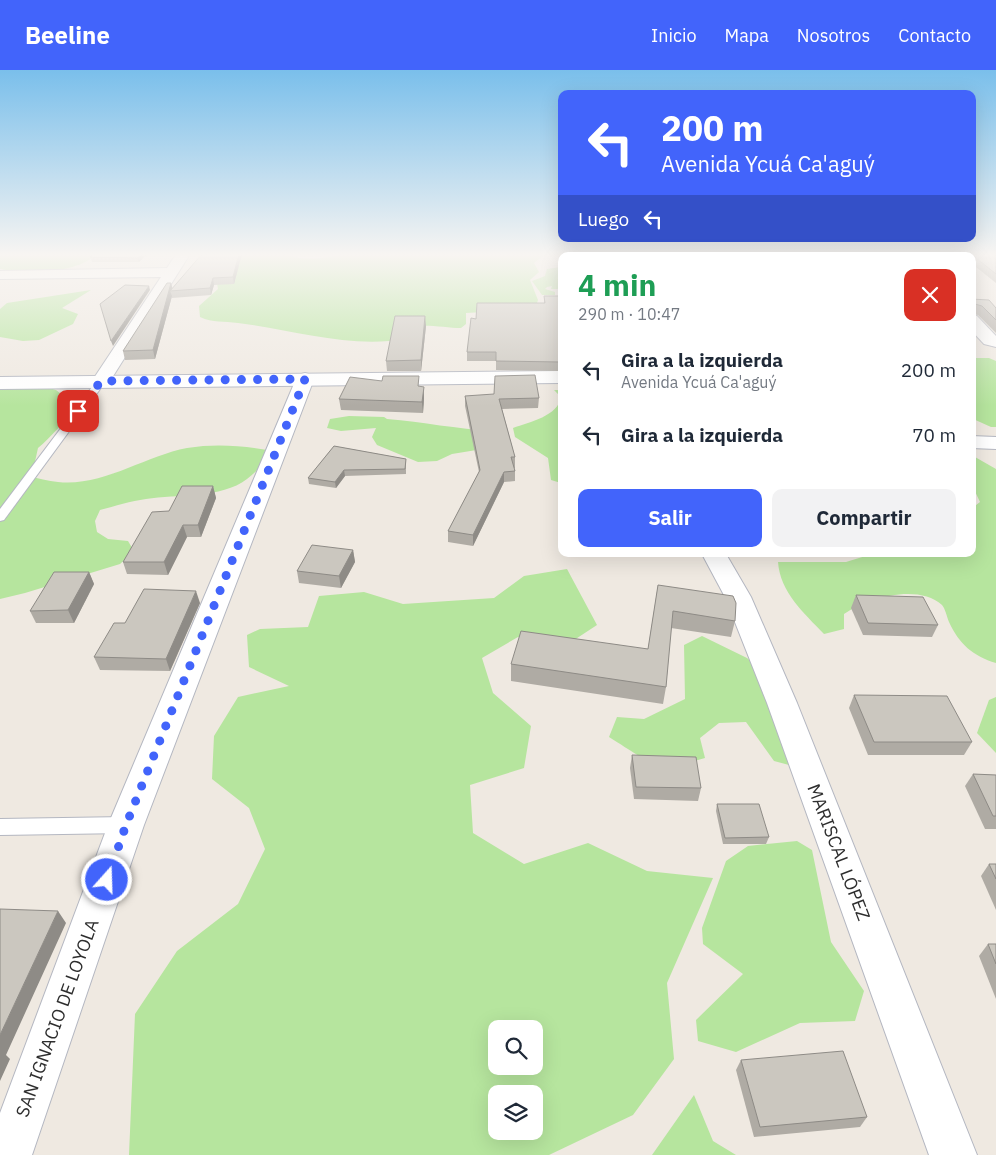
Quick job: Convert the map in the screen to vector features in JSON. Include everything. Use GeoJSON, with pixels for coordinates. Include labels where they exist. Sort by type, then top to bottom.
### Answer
{"type":"FeatureCollection","features":[{"type":"Feature","properties":{"kind":"street"},"geometry":{"type":"LineString","coordinates":[[101,381],[151,305]]}},
{"type":"Feature","properties":{"kind":"street"},"geometry":{"type":"LineString","coordinates":[[976,325],[990,340],[996,342]]}},
{"type":"Feature","properties":{"kind":"street"},"geometry":{"type":"LineString","coordinates":[[0,383],[558,377]]}},
{"type":"Feature","properties":{"kind":"street","name":"SAN IGNACIO DE LOYOLA"},"geometry":{"type":"LineString","coordinates":[[8,1155],[126,825],[305,379]]}},
{"type":"Feature","properties":{"kind":"street"},"geometry":{"type":"LineString","coordinates":[[976,442],[996,443]]}},
{"type":"Feature","properties":{"kind":"street","name":"MARISCAL LÓPEZ"},"geometry":{"type":"LineString","coordinates":[[716,557],[738,597],[782,703],[954,1155]]}},
{"type":"Feature","properties":{"kind":"lane"},"geometry":{"type":"LineString","coordinates":[[0,517],[101,381]]}},
{"type":"Feature","properties":{"kind":"lane"},"geometry":{"type":"LineString","coordinates":[[0,827],[126,825]]}},
{"type":"Feature","properties":{"kind":"green space"},"geometry":{"type":"Polygon","coordinates":[[[5,305],[67,305],[62,308],[78,314],[73,324],[39,340],[23,341],[0,337],[0,309],[5,305]]]}},
{"type":"Feature","properties":{"kind":"green space"},"geometry":{"type":"Polygon","coordinates":[[[536,305],[535,309],[466,313],[466,324],[461,328],[413,327],[405,329],[392,341],[370,342],[332,339],[233,322],[214,321],[200,317],[199,306],[536,305]]]}},
{"type":"Feature","properties":{"kind":"green space"},"geometry":{"type":"Polygon","coordinates":[[[976,358],[989,358],[996,361],[996,427],[991,427],[976,420],[976,358]]]}},
{"type":"Feature","properties":{"kind":"green space"},"geometry":{"type":"Polygon","coordinates":[[[0,384],[46,387],[56,390],[78,407],[76,414],[38,448],[34,466],[28,476],[58,482],[91,480],[107,476],[155,457],[198,446],[231,446],[274,451],[251,476],[225,490],[198,495],[140,500],[100,510],[95,521],[97,532],[108,539],[128,541],[134,551],[120,564],[0,599],[0,384]]]}},
{"type":"Feature","properties":{"kind":"green space"},"geometry":{"type":"Polygon","coordinates":[[[558,405],[558,482],[551,480],[548,458],[515,437],[513,428],[535,421],[558,405]]]}},
{"type":"Feature","properties":{"kind":"green space"},"geometry":{"type":"Polygon","coordinates":[[[349,416],[384,417],[387,419],[493,431],[501,446],[452,454],[437,461],[418,462],[377,445],[372,437],[376,428],[341,431],[327,428],[330,419],[349,416]]]}},
{"type":"Feature","properties":{"kind":"green space"},"geometry":{"type":"Polygon","coordinates":[[[976,458],[996,469],[996,663],[980,657],[962,643],[953,630],[942,605],[932,598],[907,594],[879,598],[844,614],[844,629],[824,634],[801,610],[783,583],[778,562],[846,562],[862,557],[976,557],[976,505],[980,502],[976,494],[976,458]]]}},
{"type":"Feature","properties":{"kind":"green space"},"geometry":{"type":"Polygon","coordinates":[[[567,569],[597,625],[565,646],[518,637],[482,658],[493,693],[531,726],[524,768],[470,785],[473,833],[524,864],[588,843],[647,871],[713,878],[667,983],[674,1059],[633,1115],[549,1155],[129,1155],[135,1014],[177,951],[238,904],[265,849],[249,808],[212,779],[214,736],[238,697],[289,686],[249,667],[247,635],[260,629],[308,627],[319,596],[364,592],[403,604],[494,598],[524,576],[567,569]]]}},
{"type":"Feature","properties":{"kind":"green space"},"geometry":{"type":"Polygon","coordinates":[[[702,636],[747,658],[783,688],[801,747],[789,765],[774,761],[746,722],[719,723],[700,738],[705,758],[675,765],[654,763],[609,737],[617,717],[644,719],[685,699],[684,645],[702,636]]]}},
{"type":"Feature","properties":{"kind":"green space"},"geometry":{"type":"Polygon","coordinates":[[[996,697],[996,753],[977,733],[989,700],[996,697]]]}},
{"type":"Feature","properties":{"kind":"green space"},"geometry":{"type":"Polygon","coordinates":[[[797,841],[812,850],[831,942],[864,991],[855,1021],[800,1023],[736,1052],[698,1041],[696,1020],[743,974],[703,944],[702,928],[726,861],[748,846],[797,841]]]}},
{"type":"Feature","properties":{"kind":"green space"},"geometry":{"type":"Polygon","coordinates":[[[694,1095],[713,1141],[736,1155],[652,1155],[694,1095]]]}},
{"type":"Feature","properties":{"kind":"building"},"geometry":{"type":"Polygon","coordinates":[[[100,305],[136,305],[111,341],[100,305]]]}},
{"type":"Feature","properties":{"kind":"building"},"geometry":{"type":"Polygon","coordinates":[[[153,305],[165,305],[153,350],[123,351],[153,305]]]}},
{"type":"Feature","properties":{"kind":"building"},"geometry":{"type":"Polygon","coordinates":[[[477,305],[558,305],[558,362],[496,361],[496,352],[467,352],[471,318],[476,319],[477,305]]]}},
{"type":"Feature","properties":{"kind":"building"},"geometry":{"type":"Polygon","coordinates":[[[977,305],[993,305],[996,308],[996,320],[982,306],[977,305]]]}},
{"type":"Feature","properties":{"kind":"building"},"geometry":{"type":"Polygon","coordinates":[[[395,316],[425,316],[421,360],[386,361],[395,316]]]}},
{"type":"Feature","properties":{"kind":"building"},"geometry":{"type":"Polygon","coordinates":[[[535,375],[539,398],[499,399],[515,457],[511,457],[515,471],[504,472],[473,535],[448,531],[480,470],[465,396],[494,394],[495,376],[535,375]]]}},
{"type":"Feature","properties":{"kind":"building"},"geometry":{"type":"Polygon","coordinates":[[[383,376],[419,376],[418,386],[424,387],[422,402],[339,399],[350,377],[382,381],[383,376]]]}},
{"type":"Feature","properties":{"kind":"building"},"geometry":{"type":"Polygon","coordinates":[[[334,446],[406,459],[405,469],[344,470],[335,482],[308,478],[334,446]]]}},
{"type":"Feature","properties":{"kind":"building"},"geometry":{"type":"Polygon","coordinates":[[[182,486],[213,486],[198,525],[183,525],[164,562],[123,562],[152,512],[169,511],[182,486]]]}},
{"type":"Feature","properties":{"kind":"building"},"geometry":{"type":"Polygon","coordinates":[[[312,545],[353,550],[339,576],[297,571],[312,545]]]}},
{"type":"Feature","properties":{"kind":"building"},"geometry":{"type":"Polygon","coordinates":[[[54,572],[89,572],[68,610],[30,611],[54,572]]]}},
{"type":"Feature","properties":{"kind":"building"},"geometry":{"type":"Polygon","coordinates":[[[658,585],[733,596],[736,603],[735,621],[673,611],[666,687],[511,664],[521,631],[648,649],[658,585]]]}},
{"type":"Feature","properties":{"kind":"building"},"geometry":{"type":"Polygon","coordinates":[[[144,589],[196,591],[166,659],[94,657],[114,623],[125,623],[144,589]]]}},
{"type":"Feature","properties":{"kind":"building"},"geometry":{"type":"Polygon","coordinates":[[[856,595],[923,597],[938,625],[868,623],[856,595]]]}},
{"type":"Feature","properties":{"kind":"building"},"geometry":{"type":"Polygon","coordinates":[[[854,695],[947,696],[972,742],[874,742],[854,695]]]}},
{"type":"Feature","properties":{"kind":"building"},"geometry":{"type":"Polygon","coordinates":[[[632,755],[696,757],[701,788],[636,787],[632,755]]]}},
{"type":"Feature","properties":{"kind":"building"},"geometry":{"type":"Polygon","coordinates":[[[973,774],[996,775],[996,816],[993,816],[973,774]]]}},
{"type":"Feature","properties":{"kind":"building"},"geometry":{"type":"Polygon","coordinates":[[[717,804],[759,804],[769,837],[725,838],[717,804]]]}},
{"type":"Feature","properties":{"kind":"building"},"geometry":{"type":"Polygon","coordinates":[[[989,864],[996,864],[996,879],[989,864]]]}},
{"type":"Feature","properties":{"kind":"building"},"geometry":{"type":"Polygon","coordinates":[[[0,909],[58,911],[0,1035],[0,909]]]}},
{"type":"Feature","properties":{"kind":"building"},"geometry":{"type":"Polygon","coordinates":[[[988,944],[996,944],[996,964],[988,944]]]}},
{"type":"Feature","properties":{"kind":"building"},"geometry":{"type":"Polygon","coordinates":[[[843,1051],[867,1117],[760,1127],[741,1060],[843,1051]]]}},
{"type":"Feature","properties":{"kind":"route"},"geometry":{"type":"LineString","coordinates":[[78,411],[101,381],[305,379],[126,825],[107,880]]}}]}
